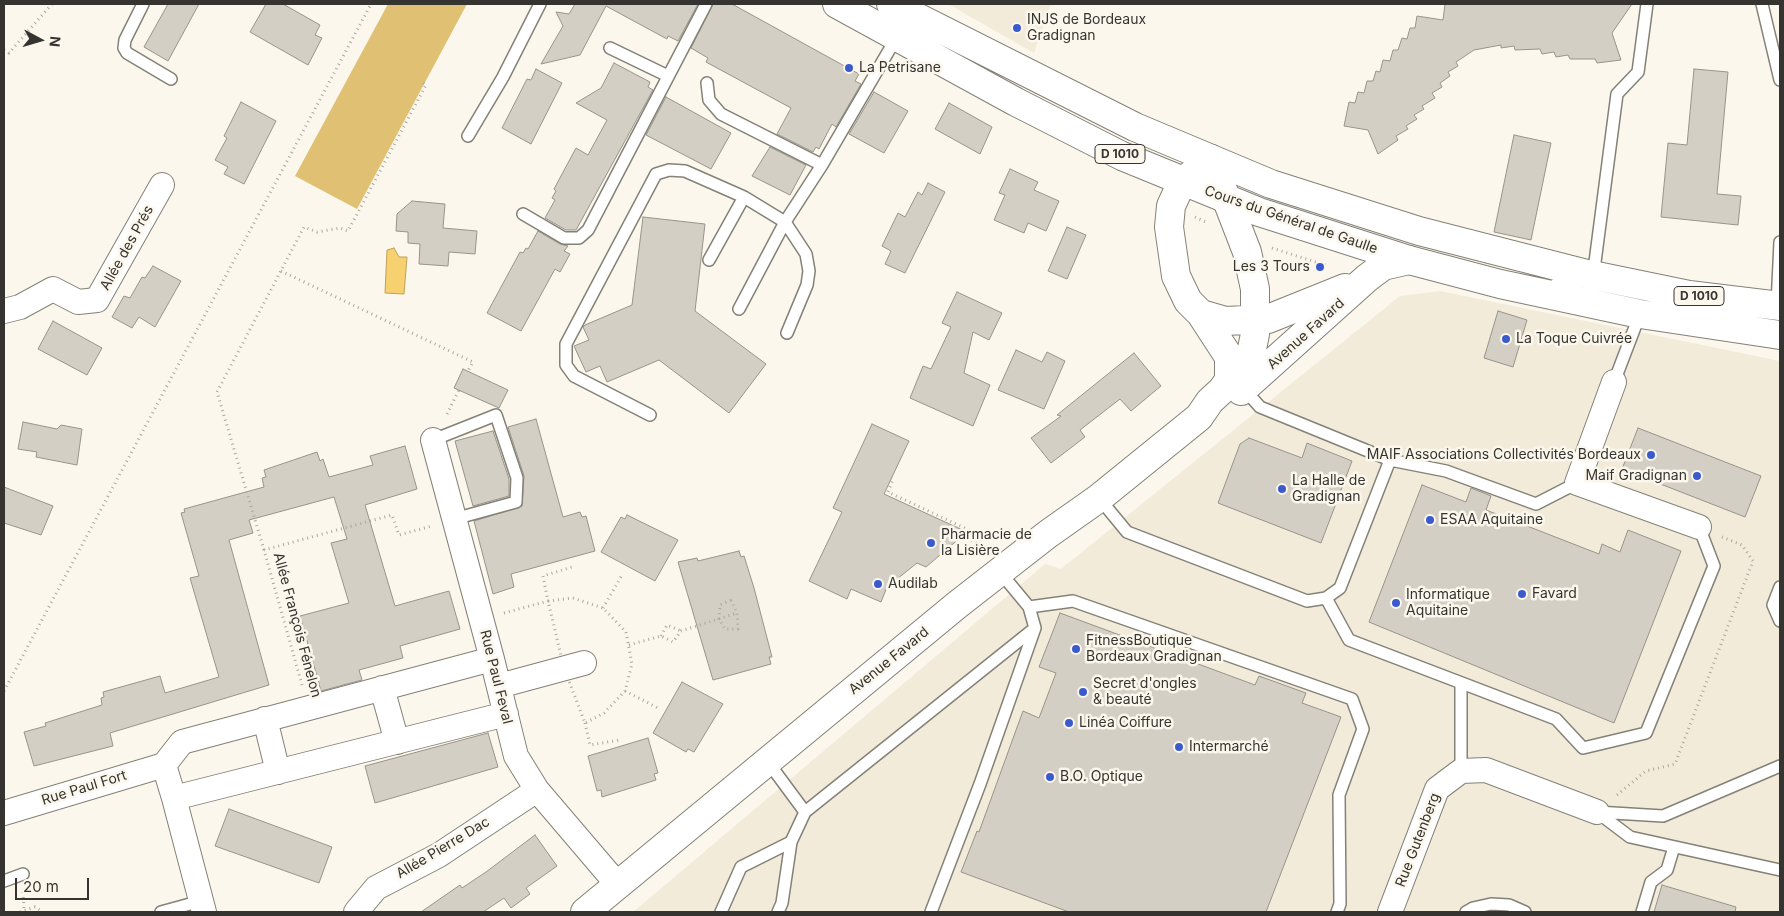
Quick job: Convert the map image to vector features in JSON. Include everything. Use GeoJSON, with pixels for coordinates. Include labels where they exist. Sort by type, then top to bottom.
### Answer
{"type":"FeatureCollection","features":[{"type":"Feature","properties":{"kind":"main road","name":"Cours du Général de Gaulle"},"geometry":{"type":"LineString","coordinates":[[837,4],[899,18],[1135,127],[1271,184],[1419,231],[1587,274],[1770,309]]}},
{"type":"Feature","properties":{"kind":"main road","name":"Cours du Général de Gaulle"},"geometry":{"type":"LineString","coordinates":[[899,18],[1016,102],[1122,156],[1228,200],[1408,260],[1500,284],[1640,314],[1780,335]]}},
{"type":"Feature","properties":{"kind":"main road","name":"Avenue Favard"},"geometry":{"type":"LineString","coordinates":[[585,912],[767,760],[1000,571],[1099,498],[1199,417],[1210,401],[1222,390],[1228,380],[1229,357],[1201,314],[1188,301],[1176,276],[1169,227],[1171,206],[1182,182],[1210,159],[1228,200],[1251,264],[1256,290],[1256,320],[1244,389]]}},
{"type":"Feature","properties":{"kind":"main road","name":"Avenue Favard"},"geometry":{"type":"LineString","coordinates":[[1199,417],[1218,414],[1367,278],[1383,266],[1408,260]]}},
{"type":"Feature","properties":{"kind":"main road","name":"Avenue Favard"},"geometry":{"type":"LineString","coordinates":[[1201,314],[1225,321],[1268,319],[1313,303],[1367,278]]}},
{"type":"Feature","properties":{"kind":"street","name":"Allée des Prés"},"geometry":{"type":"LineString","coordinates":[[4,311],[20,307],[53,289],[78,302],[97,300],[162,185]]}},
{"type":"Feature","properties":{"kind":"street"},"geometry":{"type":"LineString","coordinates":[[1614,382],[1576,483],[1699,528]]}},
{"type":"Feature","properties":{"kind":"street","name":"Rue Paul Feval"},"geometry":{"type":"LineString","coordinates":[[433,440],[492,658],[516,756],[537,790],[618,885]]}},
{"type":"Feature","properties":{"kind":"street"},"geometry":{"type":"LineString","coordinates":[[203,907],[164,765],[182,742],[492,658]]}},
{"type":"Feature","properties":{"kind":"street"},"geometry":{"type":"LineString","coordinates":[[499,686],[584,663]]}},
{"type":"Feature","properties":{"kind":"street"},"geometry":{"type":"LineString","coordinates":[[382,688],[397,742]]}},
{"type":"Feature","properties":{"kind":"street"},"geometry":{"type":"LineString","coordinates":[[174,798],[506,714]]}},
{"type":"Feature","properties":{"kind":"street"},"geometry":{"type":"LineString","coordinates":[[265,719],[278,772]]}},
{"type":"Feature","properties":{"kind":"street","name":"Rue Paul Fort"},"geometry":{"type":"LineString","coordinates":[[4,813],[164,765]]}},
{"type":"Feature","properties":{"kind":"street"},"geometry":{"type":"LineString","coordinates":[[1461,771],[1486,770],[1597,812]]}},
{"type":"Feature","properties":{"kind":"street","name":"Rue Gutenberg"},"geometry":{"type":"LineString","coordinates":[[1390,912],[1437,789],[1461,771]]}},
{"type":"Feature","properties":{"kind":"street","name":"Allée Pierre Dac"},"geometry":{"type":"LineString","coordinates":[[356,912],[376,888],[439,855],[537,790]]}},
{"type":"Feature","properties":{"kind":"lane"},"geometry":{"type":"LineString","coordinates":[[143,4],[124,40],[124,48],[127,53],[172,79]]}},
{"type":"Feature","properties":{"kind":"lane"},"geometry":{"type":"LineString","coordinates":[[468,136],[503,77],[540,4]]}},
{"type":"Feature","properties":{"kind":"lane"},"geometry":{"type":"LineString","coordinates":[[523,214],[564,238],[579,238],[588,230],[706,4]]}},
{"type":"Feature","properties":{"kind":"lane"},"geometry":{"type":"LineString","coordinates":[[1500,284],[1540,282],[1568,286],[1576,284],[1587,274],[1595,262],[1617,94],[1638,72],[1646,4]]}},
{"type":"Feature","properties":{"kind":"lane"},"geometry":{"type":"LineString","coordinates":[[1762,4],[1780,80]]}},
{"type":"Feature","properties":{"kind":"lane"},"geometry":{"type":"LineString","coordinates":[[739,309],[785,222],[822,165],[899,18]]}},
{"type":"Feature","properties":{"kind":"lane"},"geometry":{"type":"LineString","coordinates":[[610,48],[668,76]]}},
{"type":"Feature","properties":{"kind":"lane"},"geometry":{"type":"LineString","coordinates":[[707,83],[709,100],[721,114],[822,165]]}},
{"type":"Feature","properties":{"kind":"lane"},"geometry":{"type":"LineString","coordinates":[[650,415],[574,376],[566,365],[566,344],[656,174],[669,170],[685,171],[744,197],[785,222],[806,254],[809,272],[807,285],[787,333]]}},
{"type":"Feature","properties":{"kind":"lane"},"geometry":{"type":"LineString","coordinates":[[709,260],[744,197]]}},
{"type":"Feature","properties":{"kind":"lane"},"geometry":{"type":"LineString","coordinates":[[1770,309],[1780,242]]}},
{"type":"Feature","properties":{"kind":"lane"},"geometry":{"type":"LineString","coordinates":[[1614,382],[1640,314]]}},
{"type":"Feature","properties":{"kind":"lane"},"geometry":{"type":"LineString","coordinates":[[1712,325],[1740,316]]}},
{"type":"Feature","properties":{"kind":"lane"},"geometry":{"type":"LineString","coordinates":[[1244,389],[1260,407],[1390,460],[1446,471],[1536,504],[1576,483]]}},
{"type":"Feature","properties":{"kind":"lane"},"geometry":{"type":"LineString","coordinates":[[433,440],[496,415],[518,478],[516,502],[454,519]]}},
{"type":"Feature","properties":{"kind":"lane"},"geometry":{"type":"LineString","coordinates":[[1099,498],[1126,532],[1307,601],[1326,598],[1340,588],[1390,460]]}},
{"type":"Feature","properties":{"kind":"lane"},"geometry":{"type":"LineString","coordinates":[[1326,598],[1350,640],[1556,719],[1583,748],[1646,733],[1714,566],[1699,528]]}},
{"type":"Feature","properties":{"kind":"lane"},"geometry":{"type":"LineString","coordinates":[[931,912],[980,784],[1035,628],[1029,607],[1000,571]]}},
{"type":"Feature","properties":{"kind":"lane"},"geometry":{"type":"LineString","coordinates":[[1780,587],[1774,605],[1780,621]]}},
{"type":"Feature","properties":{"kind":"lane"},"geometry":{"type":"LineString","coordinates":[[1029,607],[1073,601],[1352,699],[1362,729],[1339,795],[1340,904],[1337,912]]}},
{"type":"Feature","properties":{"kind":"lane"},"geometry":{"type":"LineString","coordinates":[[778,912],[782,903],[791,842],[805,812],[1035,628]]}},
{"type":"Feature","properties":{"kind":"lane"},"geometry":{"type":"LineString","coordinates":[[1461,683],[1461,771]]}},
{"type":"Feature","properties":{"kind":"lane"},"geometry":{"type":"LineString","coordinates":[[767,760],[805,812]]}},
{"type":"Feature","properties":{"kind":"lane"},"geometry":{"type":"LineString","coordinates":[[1597,812],[1663,816],[1780,766]]}},
{"type":"Feature","properties":{"kind":"lane"},"geometry":{"type":"LineString","coordinates":[[1597,812],[1630,837],[1780,870]]}},
{"type":"Feature","properties":{"kind":"lane"},"geometry":{"type":"LineString","coordinates":[[722,912],[741,867],[791,842]]}},
{"type":"Feature","properties":{"kind":"lane"},"geometry":{"type":"LineString","coordinates":[[1642,912],[1651,882],[1667,870],[1674,847]]}},
{"type":"Feature","properties":{"kind":"lane"},"geometry":{"type":"LineString","coordinates":[[4,881],[23,874]]}},
{"type":"Feature","properties":{"kind":"lane"},"geometry":{"type":"LineString","coordinates":[[1466,912],[1473,908],[1491,904],[1509,905],[1525,912]]}},
{"type":"Feature","properties":{"kind":"lane"},"geometry":{"type":"LineString","coordinates":[[161,912],[203,907]]}},
{"type":"Feature","properties":{"kind":"path"},"geometry":{"type":"LineString","coordinates":[[4,50],[9,53],[52,4]]}},
{"type":"Feature","properties":{"kind":"path"},"geometry":{"type":"LineString","coordinates":[[4,691],[371,4]]}},
{"type":"Feature","properties":{"kind":"path"},"geometry":{"type":"LineString","coordinates":[[264,550],[217,392],[304,227],[317,232],[340,228],[348,231],[426,85],[423,83]]}},
{"type":"Feature","properties":{"kind":"path"},"geometry":{"type":"LineString","coordinates":[[281,271],[473,362],[468,371]]}},
{"type":"Feature","properties":{"kind":"path"},"geometry":{"type":"LineString","coordinates":[[891,478],[893,480],[888,492],[971,530],[968,539],[986,548]]}},
{"type":"Feature","properties":{"kind":"path","name":"Allée François Fénelon"},"geometry":{"type":"LineString","coordinates":[[308,708],[264,550],[392,515],[399,535],[454,519]]}},
{"type":"Feature","properties":{"kind":"path"},"geometry":{"type":"LineString","coordinates":[[1597,812],[1646,771],[1675,764],[1753,562],[1742,545],[1699,528]]}},
{"type":"Feature","properties":{"kind":"path"},"geometry":{"type":"LineString","coordinates":[[481,619],[548,601],[542,576],[572,567]]}},
{"type":"Feature","properties":{"kind":"path"},"geometry":{"type":"LineString","coordinates":[[604,608],[622,575]]}},
{"type":"Feature","properties":{"kind":"path"},"geometry":{"type":"LineString","coordinates":[[731,600],[737,613],[738,629],[725,629],[719,619],[720,605],[731,600]]}},
{"type":"Feature","properties":{"kind":"path"},"geometry":{"type":"LineString","coordinates":[[629,645],[661,636],[674,642],[681,631],[737,613]]}},
{"type":"Feature","properties":{"kind":"path"},"geometry":{"type":"LineString","coordinates":[[661,636],[667,625],[681,631]]}},
{"type":"Feature","properties":{"kind":"path"},"geometry":{"type":"LineString","coordinates":[[625,691],[660,709]]}},
{"type":"Feature","properties":{"kind":"path"},"geometry":{"type":"LineString","coordinates":[[585,723],[590,745],[620,740]]}},
{"type":"Feature","properties":{"kind":"path"},"geometry":{"type":"LineString","coordinates":[[20,912],[35,907],[43,912]]}},
{"type":"Feature","properties":{"kind":"shaded area"},"geometry":{"type":"Polygon","coordinates":[[[388,4],[467,4],[357,209],[295,176],[388,4]]]}},
{"type":"Feature","properties":{"kind":"shaded area","name":"INJS de Bordeaux Gradignan"},"geometry":{"type":"Polygon","coordinates":[[[948,4],[1051,4],[1034,53],[948,4]]]}},
{"type":"Feature","properties":{"kind":"shaded area"},"geometry":{"type":"Polygon","coordinates":[[[394,248],[399,257],[407,257],[404,294],[385,293],[387,250],[394,248]]]}},
{"type":"Feature","properties":{"kind":"shaded area"},"geometry":{"type":"Polygon","coordinates":[[[1440,291],[1780,361],[1780,912],[633,912],[1045,564],[1061,569],[1400,296],[1440,291]]]}},
{"type":"Feature","properties":{"kind":"building"},"geometry":{"type":"Polygon","coordinates":[[[168,4],[199,4],[168,61],[144,47],[168,4]]]}},
{"type":"Feature","properties":{"kind":"building"},"geometry":{"type":"Polygon","coordinates":[[[266,4],[283,4],[320,25],[315,35],[322,38],[308,65],[250,32],[266,4]]]}},
{"type":"Feature","properties":{"kind":"building"},"geometry":{"type":"Polygon","coordinates":[[[575,4],[698,4],[678,41],[668,36],[667,39],[606,6],[580,55],[541,64],[563,26],[556,12],[569,14],[575,4]]]}},
{"type":"Feature","properties":{"kind":"building"},"geometry":{"type":"Polygon","coordinates":[[[713,4],[732,4],[859,74],[855,81],[861,84],[836,127],[832,124],[819,149],[816,147],[813,152],[777,134],[791,108],[706,62],[708,58],[691,48],[713,4]]]}},
{"type":"Feature","properties":{"kind":"building"},"geometry":{"type":"Polygon","coordinates":[[[1445,4],[1632,4],[1612,33],[1621,60],[1597,63],[1595,59],[1570,59],[1568,55],[1556,57],[1554,52],[1542,54],[1540,49],[1515,50],[1514,46],[1501,48],[1501,45],[1474,50],[1456,62],[1458,66],[1448,72],[1450,76],[1440,83],[1442,87],[1432,93],[1435,98],[1422,106],[1424,109],[1414,115],[1417,119],[1406,126],[1408,129],[1396,136],[1398,140],[1378,154],[1368,130],[1344,126],[1349,102],[1355,103],[1358,92],[1364,93],[1367,81],[1373,81],[1376,71],[1380,72],[1383,60],[1390,61],[1393,50],[1398,50],[1402,38],[1407,39],[1410,28],[1415,28],[1417,16],[1443,20],[1445,4]]]}},
{"type":"Feature","properties":{"kind":"building"},"geometry":{"type":"Polygon","coordinates":[[[614,63],[650,82],[648,87],[653,90],[576,230],[566,230],[545,218],[555,200],[552,198],[556,191],[554,189],[576,148],[588,155],[607,120],[576,103],[601,88],[614,63]]]}},
{"type":"Feature","properties":{"kind":"building"},"geometry":{"type":"Polygon","coordinates":[[[536,69],[562,83],[531,144],[502,128],[527,79],[531,80],[536,69]]]}},
{"type":"Feature","properties":{"kind":"building"},"geometry":{"type":"Polygon","coordinates":[[[1694,69],[1728,72],[1717,194],[1741,196],[1738,225],[1661,217],[1668,143],[1687,145],[1694,69]]]}},
{"type":"Feature","properties":{"kind":"building"},"geometry":{"type":"Polygon","coordinates":[[[874,92],[908,111],[884,153],[849,134],[874,92]]]}},
{"type":"Feature","properties":{"kind":"building"},"geometry":{"type":"Polygon","coordinates":[[[666,97],[731,133],[711,169],[646,135],[666,97]]]}},
{"type":"Feature","properties":{"kind":"building"},"geometry":{"type":"Polygon","coordinates":[[[241,102],[276,121],[244,184],[224,174],[228,167],[215,160],[227,138],[224,136],[241,102]]]}},
{"type":"Feature","properties":{"kind":"building"},"geometry":{"type":"Polygon","coordinates":[[[949,103],[992,127],[980,154],[935,129],[949,103]]]}},
{"type":"Feature","properties":{"kind":"building"},"geometry":{"type":"Polygon","coordinates":[[[1514,135],[1551,143],[1531,240],[1494,232],[1514,135]]]}},
{"type":"Feature","properties":{"kind":"building"},"geometry":{"type":"Polygon","coordinates":[[[770,147],[806,165],[790,195],[752,176],[770,147]]]}},
{"type":"Feature","properties":{"kind":"building"},"geometry":{"type":"Polygon","coordinates":[[[1010,169],[1038,182],[1034,190],[1059,201],[1046,231],[1028,223],[1024,233],[994,220],[1005,195],[999,193],[1010,169]]]}},
{"type":"Feature","properties":{"kind":"building"},"geometry":{"type":"Polygon","coordinates":[[[928,183],[945,192],[905,273],[885,264],[891,251],[882,246],[898,213],[905,217],[918,192],[922,195],[928,183]]]}},
{"type":"Feature","properties":{"kind":"building"},"geometry":{"type":"Polygon","coordinates":[[[412,201],[445,204],[443,228],[477,231],[475,254],[449,252],[448,266],[419,264],[420,244],[408,243],[408,232],[396,231],[397,214],[412,201]]]}},
{"type":"Feature","properties":{"kind":"building"},"geometry":{"type":"Polygon","coordinates":[[[643,217],[705,224],[695,311],[766,364],[729,413],[659,360],[607,382],[600,366],[586,372],[574,346],[589,340],[583,327],[585,325],[632,305],[643,217]]]}},
{"type":"Feature","properties":{"kind":"building"},"geometry":{"type":"Polygon","coordinates":[[[1067,227],[1086,235],[1067,279],[1048,271],[1067,227]]]}},
{"type":"Feature","properties":{"kind":"building"},"geometry":{"type":"Polygon","coordinates":[[[538,231],[560,244],[568,246],[564,251],[570,254],[560,272],[555,269],[521,331],[487,313],[520,252],[523,253],[526,248],[528,249],[538,231]]]}},
{"type":"Feature","properties":{"kind":"building"},"geometry":{"type":"Polygon","coordinates":[[[153,266],[181,281],[155,327],[139,317],[132,328],[112,317],[124,296],[130,298],[142,277],[145,278],[153,266]]]}},
{"type":"Feature","properties":{"kind":"building"},"geometry":{"type":"Polygon","coordinates":[[[957,292],[1002,313],[989,340],[973,332],[964,373],[990,385],[973,426],[910,398],[923,366],[931,369],[951,327],[942,323],[957,292]]]}},
{"type":"Feature","properties":{"kind":"building","name":"La Toque Cuivrée"},"geometry":{"type":"Polygon","coordinates":[[[1498,311],[1527,320],[1513,367],[1484,358],[1498,311]]]}},
{"type":"Feature","properties":{"kind":"building"},"geometry":{"type":"Polygon","coordinates":[[[53,321],[102,348],[87,375],[38,349],[53,321]]]}},
{"type":"Feature","properties":{"kind":"building"},"geometry":{"type":"Polygon","coordinates":[[[1016,350],[1042,362],[1047,352],[1065,361],[1044,409],[998,390],[1016,350]]]}},
{"type":"Feature","properties":{"kind":"building"},"geometry":{"type":"Polygon","coordinates":[[[1134,353],[1161,386],[1131,411],[1120,399],[1080,430],[1085,437],[1051,463],[1031,438],[1061,416],[1057,415],[1134,353]]]}},
{"type":"Feature","properties":{"kind":"building"},"geometry":{"type":"Polygon","coordinates":[[[463,369],[508,390],[499,408],[454,388],[463,369]]]}},
{"type":"Feature","properties":{"kind":"building"},"geometry":{"type":"Polygon","coordinates":[[[536,419],[563,517],[580,512],[582,517],[586,516],[595,551],[511,574],[514,587],[493,594],[474,521],[522,506],[524,476],[508,427],[536,419]]]}},
{"type":"Feature","properties":{"kind":"building"},"geometry":{"type":"Polygon","coordinates":[[[23,422],[57,429],[61,425],[82,429],[77,465],[36,457],[37,452],[18,449],[23,422]]]}},
{"type":"Feature","properties":{"kind":"building"},"geometry":{"type":"Polygon","coordinates":[[[872,424],[909,441],[884,494],[967,532],[926,567],[917,563],[887,587],[881,602],[851,589],[847,599],[809,581],[842,512],[833,508],[872,424]]]}},
{"type":"Feature","properties":{"kind":"building"},"geometry":{"type":"Polygon","coordinates":[[[1638,428],[1761,476],[1745,517],[1622,469],[1638,428]]]}},
{"type":"Feature","properties":{"kind":"building"},"geometry":{"type":"Polygon","coordinates":[[[493,431],[509,479],[509,496],[473,506],[455,441],[493,431]]]}},
{"type":"Feature","properties":{"kind":"building","name":"La Halle de Gradignan"},"geometry":{"type":"Polygon","coordinates":[[[1249,438],[1302,458],[1307,443],[1352,461],[1321,543],[1218,503],[1240,444],[1249,438]]]}},
{"type":"Feature","properties":{"kind":"building"},"geometry":{"type":"Polygon","coordinates":[[[405,446],[417,489],[365,505],[395,606],[449,591],[460,629],[400,646],[403,658],[359,670],[362,680],[321,691],[300,616],[349,603],[331,543],[347,539],[334,497],[249,520],[253,533],[229,540],[269,685],[110,733],[113,746],[34,766],[24,732],[46,726],[45,723],[102,705],[101,698],[104,697],[103,692],[160,676],[165,693],[219,677],[190,578],[199,576],[181,513],[185,512],[184,509],[264,487],[262,478],[266,477],[264,470],[317,452],[320,461],[323,459],[329,477],[373,465],[370,456],[405,446]]]}},
{"type":"Feature","properties":{"kind":"building","name":"Favard"},"geometry":{"type":"Polygon","coordinates":[[[1422,485],[1466,502],[1471,488],[1491,496],[1486,510],[1599,554],[1602,544],[1620,552],[1628,530],[1681,551],[1614,723],[1369,622],[1422,485]]]}},
{"type":"Feature","properties":{"kind":"building"},"geometry":{"type":"Polygon","coordinates":[[[4,487],[53,506],[41,535],[4,523],[4,487]]]}},
{"type":"Feature","properties":{"kind":"building"},"geometry":{"type":"Polygon","coordinates":[[[627,515],[678,540],[655,581],[601,552],[621,517],[625,519],[627,515]]]}},
{"type":"Feature","properties":{"kind":"building"},"geometry":{"type":"Polygon","coordinates":[[[739,551],[741,557],[744,556],[754,588],[772,657],[769,657],[771,664],[713,680],[678,562],[697,558],[698,561],[739,551]]]}},
{"type":"Feature","properties":{"kind":"building","name":"Intermarché"},"geometry":{"type":"Polygon","coordinates":[[[1060,613],[1255,685],[1259,676],[1306,693],[1302,703],[1341,717],[1266,912],[1069,912],[961,872],[977,831],[979,832],[1023,711],[1039,718],[1056,673],[1039,667],[1060,613]]]}},
{"type":"Feature","properties":{"kind":"building"},"geometry":{"type":"Polygon","coordinates":[[[682,682],[723,704],[694,752],[688,749],[686,752],[653,733],[682,682]]]}},
{"type":"Feature","properties":{"kind":"building"},"geometry":{"type":"Polygon","coordinates":[[[488,733],[498,767],[375,803],[365,766],[488,733]]]}},
{"type":"Feature","properties":{"kind":"building"},"geometry":{"type":"Polygon","coordinates":[[[648,738],[658,773],[654,774],[656,780],[602,797],[601,790],[597,791],[588,756],[648,738]]]}},
{"type":"Feature","properties":{"kind":"building"},"geometry":{"type":"Polygon","coordinates":[[[229,809],[332,847],[319,883],[215,846],[229,809]]]}},
{"type":"Feature","properties":{"kind":"building"},"geometry":{"type":"Polygon","coordinates":[[[535,835],[557,866],[526,888],[530,894],[511,908],[504,898],[483,912],[421,912],[460,885],[462,888],[486,872],[535,835]]]}},
{"type":"Feature","properties":{"kind":"building"},"geometry":{"type":"Polygon","coordinates":[[[1662,885],[1736,907],[1735,912],[1654,912],[1662,885]]]}},
{"type":"Feature","properties":{"kind":"place","name":"INJS de Bordeaux Gradignan"},"geometry":{"type":"Point","coordinates":[1017,28]}},
{"type":"Feature","properties":{"kind":"place","name":"La Petrisane"},"geometry":{"type":"Point","coordinates":[849,68]}},
{"type":"Feature","properties":{"kind":"place","name":"Les 3 Tours"},"geometry":{"type":"Point","coordinates":[1320,267]}},
{"type":"Feature","properties":{"kind":"place","name":"La Toque Cuivrée"},"geometry":{"type":"Point","coordinates":[1506,339]}},
{"type":"Feature","properties":{"kind":"place","name":"MAIF Associations Collectivités Bordeaux"},"geometry":{"type":"Point","coordinates":[1651,455]}},
{"type":"Feature","properties":{"kind":"place","name":"Maif Gradignan"},"geometry":{"type":"Point","coordinates":[1697,476]}},
{"type":"Feature","properties":{"kind":"place","name":"La Halle de Gradignan"},"geometry":{"type":"Point","coordinates":[1282,489]}},
{"type":"Feature","properties":{"kind":"place","name":"ESAA Aquitaine"},"geometry":{"type":"Point","coordinates":[1430,520]}},
{"type":"Feature","properties":{"kind":"place","name":"Pharmacie de la Lisière"},"geometry":{"type":"Point","coordinates":[931,543]}},
{"type":"Feature","properties":{"kind":"place","name":"Audilab"},"geometry":{"type":"Point","coordinates":[878,584]}},
{"type":"Feature","properties":{"kind":"place","name":"Favard"},"geometry":{"type":"Point","coordinates":[1522,594]}},
{"type":"Feature","properties":{"kind":"place","name":"Informatique Aquitaine"},"geometry":{"type":"Point","coordinates":[1396,603]}},
{"type":"Feature","properties":{"kind":"place","name":"FitnessBoutique Bordeaux Gradignan"},"geometry":{"type":"Point","coordinates":[1076,649]}},
{"type":"Feature","properties":{"kind":"place","name":"Secret d'ongles & beauté"},"geometry":{"type":"Point","coordinates":[1083,692]}},
{"type":"Feature","properties":{"kind":"place","name":"Linéa Coiffure"},"geometry":{"type":"Point","coordinates":[1069,723]}},
{"type":"Feature","properties":{"kind":"place","name":"Intermarché"},"geometry":{"type":"Point","coordinates":[1179,747]}},
{"type":"Feature","properties":{"kind":"place","name":"B.O. Optique"},"geometry":{"type":"Point","coordinates":[1050,777]}}]}
